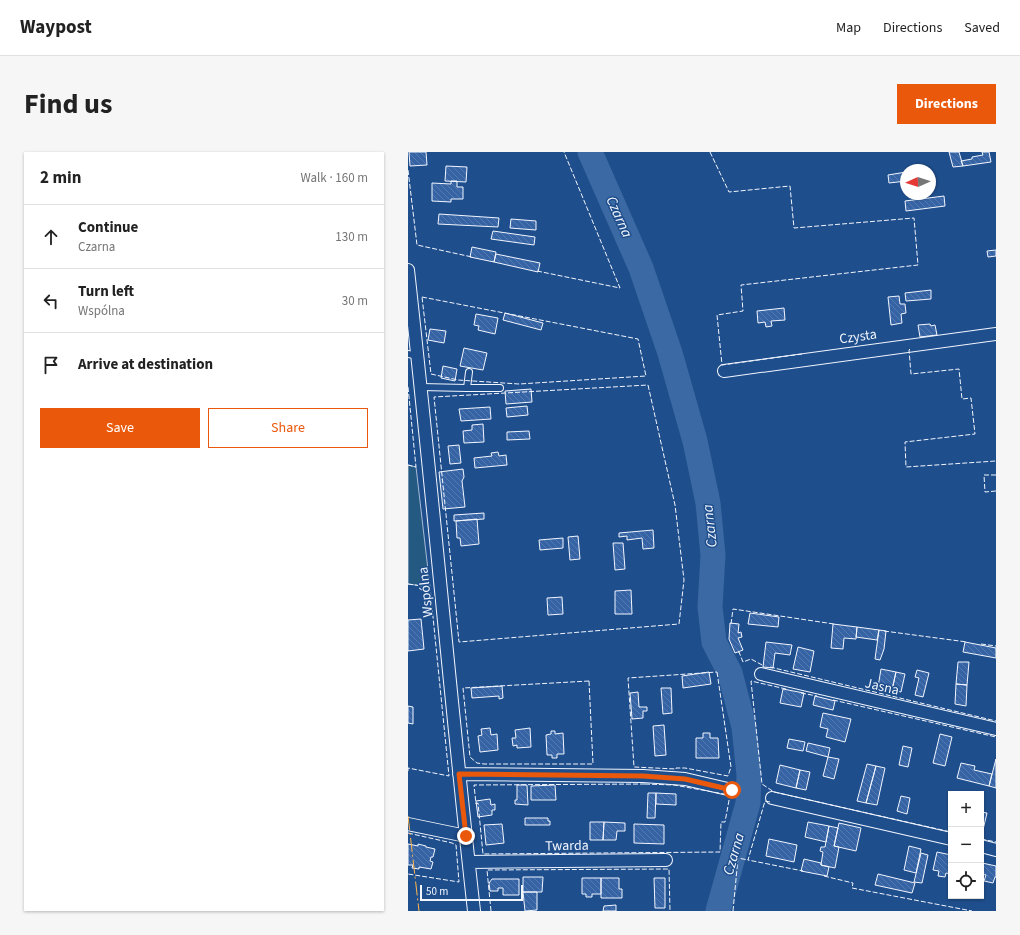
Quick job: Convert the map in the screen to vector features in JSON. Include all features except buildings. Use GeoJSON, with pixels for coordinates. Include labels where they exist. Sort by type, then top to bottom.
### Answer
{"type":"FeatureCollection","features":[{"type":"Feature","properties":{"kind":"street","name":"Wspólna"},"geometry":{"type":"LineString","coordinates":[[408,270],[413,355],[421,387],[474,911]]}},
{"type":"Feature","properties":{"kind":"street","name":"Czysta"},"geometry":{"type":"LineString","coordinates":[[724,371],[996,334]]}},
{"type":"Feature","properties":{"kind":"street","name":"Jasna"},"geometry":{"type":"LineString","coordinates":[[761,674],[996,729]]}},
{"type":"Feature","properties":{"kind":"street"},"geometry":{"type":"LineString","coordinates":[[459,774],[643,776],[685,779],[732,790]]}},
{"type":"Feature","properties":{"kind":"street"},"geometry":{"type":"LineString","coordinates":[[772,798],[948,838]]}},
{"type":"Feature","properties":{"kind":"street"},"geometry":{"type":"LineString","coordinates":[[408,824],[466,836]]}},
{"type":"Feature","properties":{"kind":"street"},"geometry":{"type":"LineString","coordinates":[[984,847],[996,850]]}},
{"type":"Feature","properties":{"kind":"street","name":"Twarda"},"geometry":{"type":"LineString","coordinates":[[469,862],[666,860]]}},
{"type":"Feature","properties":{"kind":"lane"},"geometry":{"type":"LineString","coordinates":[[467,388],[469,372]]}},
{"type":"Feature","properties":{"kind":"lane"},"geometry":{"type":"LineString","coordinates":[[421,387],[500,388]]}},
{"type":"Feature","properties":{"kind":"shaded area"},"geometry":{"type":"Polygon","coordinates":[[[408,465],[416,467],[430,587],[408,584],[408,465]]]}},
{"type":"Feature","properties":{"kind":"waterway","name":"Czarna"},"geometry":{"type":"LineString","coordinates":[[590,152],[641,268],[670,353],[695,441],[708,503],[713,555],[710,607],[714,642],[730,673],[744,727],[749,775],[748,803],[718,911]]}},
{"type":"Feature","properties":{"kind":"fence"},"geometry":{"type":"LineString","coordinates":[[537,271],[620,288],[564,152]]}},
{"type":"Feature","properties":{"kind":"fence"},"geometry":{"type":"LineString","coordinates":[[710,152],[729,192],[790,186],[794,228],[914,218],[918,265],[741,285],[743,311],[717,315],[722,365],[802,354]]}},
{"type":"Feature","properties":{"kind":"fence"},"geometry":{"type":"LineString","coordinates":[[408,170],[417,245],[472,257]]}},
{"type":"Feature","properties":{"kind":"fence"},"geometry":{"type":"LineString","coordinates":[[422,297],[638,339],[646,376],[519,384],[458,380],[431,374],[422,297]]}},
{"type":"Feature","properties":{"kind":"fence"},"geometry":{"type":"LineString","coordinates":[[910,349],[911,374],[959,369],[962,399],[971,398],[975,434],[905,442],[906,467],[996,461]]}},
{"type":"Feature","properties":{"kind":"fence"},"geometry":{"type":"LineString","coordinates":[[648,385],[675,505],[684,580],[679,624],[459,642],[434,397],[648,385]]}},
{"type":"Feature","properties":{"kind":"fence"},"geometry":{"type":"LineString","coordinates":[[408,387],[416,467],[408,465]]}},
{"type":"Feature","properties":{"kind":"fence"},"geometry":{"type":"LineString","coordinates":[[996,475],[984,475],[985,492],[996,491]]}},
{"type":"Feature","properties":{"kind":"fence"},"geometry":{"type":"LineString","coordinates":[[408,584],[430,587],[449,776],[408,768],[408,771]]}},
{"type":"Feature","properties":{"kind":"fence"},"geometry":{"type":"LineString","coordinates":[[731,624],[733,609],[834,624]]}},
{"type":"Feature","properties":{"kind":"fence"},"geometry":{"type":"LineString","coordinates":[[884,631],[967,642]]}},
{"type":"Feature","properties":{"kind":"fence"},"geometry":{"type":"LineString","coordinates":[[981,644],[996,646]]}},
{"type":"Feature","properties":{"kind":"fence"},"geometry":{"type":"LineString","coordinates":[[738,652],[743,662],[751,659],[764,666]]}},
{"type":"Feature","properties":{"kind":"fence"},"geometry":{"type":"LineString","coordinates":[[770,667],[996,721]]}},
{"type":"Feature","properties":{"kind":"fence"},"geometry":{"type":"LineString","coordinates":[[717,672],[731,767],[728,776],[685,768],[634,767],[628,678],[717,672]]}},
{"type":"Feature","properties":{"kind":"fence"},"geometry":{"type":"LineString","coordinates":[[589,681],[593,764],[484,764],[477,763],[470,757],[463,688],[589,681]]}},
{"type":"Feature","properties":{"kind":"fence"},"geometry":{"type":"LineString","coordinates":[[786,689],[751,681],[762,784],[774,792],[948,831]]}},
{"type":"Feature","properties":{"kind":"fence"},"geometry":{"type":"LineString","coordinates":[[801,693],[817,696]]}},
{"type":"Feature","properties":{"kind":"fence"},"geometry":{"type":"LineString","coordinates":[[833,700],[996,737]]}},
{"type":"Feature","properties":{"kind":"fence"},"geometry":{"type":"LineString","coordinates":[[645,784],[674,785],[730,795],[725,822],[721,822],[720,852],[483,854],[478,803],[476,804],[474,785],[645,784]]}},
{"type":"Feature","properties":{"kind":"fence"},"geometry":{"type":"LineString","coordinates":[[770,802],[765,801],[748,860],[803,871]]}},
{"type":"Feature","properties":{"kind":"fence"},"geometry":{"type":"LineString","coordinates":[[408,833],[456,845],[459,882],[408,874]]}},
{"type":"Feature","properties":{"kind":"fence"},"geometry":{"type":"LineString","coordinates":[[984,840],[996,842]]}},
{"type":"Feature","properties":{"kind":"fence"},"geometry":{"type":"LineString","coordinates":[[733,911],[738,858],[748,860]]}},
{"type":"Feature","properties":{"kind":"fence"},"geometry":{"type":"LineString","coordinates":[[491,911],[487,870],[669,869],[670,911]]}},
{"type":"Feature","properties":{"kind":"fence"},"geometry":{"type":"LineString","coordinates":[[824,876],[853,883],[852,888],[972,911]]}},
{"type":"Feature","properties":{"kind":"power"},"geometry":{"type":"LineString","coordinates":[[408,816],[419,911]]}},
{"type":"Feature","properties":{"kind":"route"},"geometry":{"type":"LineString","coordinates":[[466,836],[459,774],[643,776],[685,779],[732,790]]}}]}
